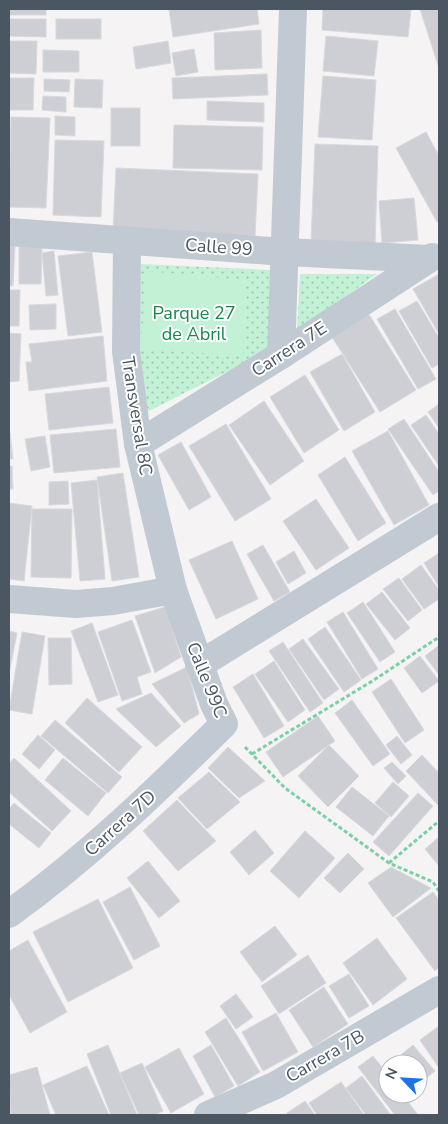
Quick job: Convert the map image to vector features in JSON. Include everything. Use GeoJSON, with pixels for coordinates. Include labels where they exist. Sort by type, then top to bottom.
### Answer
{"type":"FeatureCollection","features":[{"type":"Feature","properties":{"kind":"street"},"geometry":{"type":"LineString","coordinates":[[281,355],[293,9]]}},
{"type":"Feature","properties":{"kind":"street","name":"Calle 99"},"geometry":{"type":"LineString","coordinates":[[9,232],[285,252],[434,256]]}},
{"type":"Feature","properties":{"kind":"street","name":"Transversal 8C"},"geometry":{"type":"LineString","coordinates":[[126,240],[126,351],[138,444],[173,590]]}},
{"type":"Feature","properties":{"kind":"street","name":"Carrera 7E"},"geometry":{"type":"LineString","coordinates":[[138,444],[281,355],[434,256]]}},
{"type":"Feature","properties":{"kind":"street"},"geometry":{"type":"LineString","coordinates":[[199,665],[439,517]]}},
{"type":"Feature","properties":{"kind":"street"},"geometry":{"type":"LineString","coordinates":[[9,599],[76,604],[113,601],[173,590]]}},
{"type":"Feature","properties":{"kind":"street","name":"Calle 99C"},"geometry":{"type":"LineString","coordinates":[[173,590],[199,665],[224,724]]}},
{"type":"Feature","properties":{"kind":"street","name":"Carrera 7D"},"geometry":{"type":"LineString","coordinates":[[9,914],[54,881],[130,817],[224,724]]}},
{"type":"Feature","properties":{"kind":"street","name":"Carrera 7B"},"geometry":{"type":"LineString","coordinates":[[208,1115],[276,1085],[439,990]]}},
{"type":"Feature","properties":{"kind":"path"},"geometry":{"type":"LineString","coordinates":[[252,754],[439,637]]}},
{"type":"Feature","properties":{"kind":"path","name":"Calle 99C"},"geometry":{"type":"LineString","coordinates":[[224,724],[285,788],[389,863],[433,882],[439,891]]}},
{"type":"Feature","properties":{"kind":"path"},"geometry":{"type":"LineString","coordinates":[[389,863],[439,821]]}},
{"type":"Feature","properties":{"kind":"green space","name":"Parque 27 de Abril"},"geometry":{"type":"Polygon","coordinates":[[[140,264],[270,270],[270,350],[147,412],[135,347],[140,264]]]}},
{"type":"Feature","properties":{"kind":"green space"},"geometry":{"type":"Polygon","coordinates":[[[146,271],[246,280],[243,355],[141,350],[146,271]]]}},
{"type":"Feature","properties":{"kind":"green space"},"geometry":{"type":"Polygon","coordinates":[[[300,274],[377,274],[297,331],[300,274]]]}},
{"type":"Feature","properties":{"kind":"building"},"geometry":{"type":"Polygon","coordinates":[[[9,9],[46,9],[46,15],[9,15],[9,9]]]}},
{"type":"Feature","properties":{"kind":"building"},"geometry":{"type":"Polygon","coordinates":[[[169,9],[257,9],[259,24],[173,37],[169,9]]]}},
{"type":"Feature","properties":{"kind":"building"},"geometry":{"type":"Polygon","coordinates":[[[323,9],[411,9],[408,37],[322,30],[323,9]]]}},
{"type":"Feature","properties":{"kind":"building"},"geometry":{"type":"Polygon","coordinates":[[[420,9],[439,9],[439,68],[420,9]]]}},
{"type":"Feature","properties":{"kind":"building"},"geometry":{"type":"Polygon","coordinates":[[[9,19],[46,19],[46,37],[9,36],[9,19]]]}},
{"type":"Feature","properties":{"kind":"building"},"geometry":{"type":"Polygon","coordinates":[[[56,19],[101,19],[101,39],[56,39],[56,19]]]}},
{"type":"Feature","properties":{"kind":"building"},"geometry":{"type":"Polygon","coordinates":[[[261,30],[262,68],[215,70],[214,33],[261,30]]]}},
{"type":"Feature","properties":{"kind":"building"},"geometry":{"type":"Polygon","coordinates":[[[326,36],[378,41],[374,76],[323,71],[326,36]]]}},
{"type":"Feature","properties":{"kind":"building"},"geometry":{"type":"Polygon","coordinates":[[[9,41],[37,41],[36,74],[9,73],[9,41]]]}},
{"type":"Feature","properties":{"kind":"building"},"geometry":{"type":"Polygon","coordinates":[[[168,41],[171,63],[136,69],[133,47],[168,41]]]}},
{"type":"Feature","properties":{"kind":"building"},"geometry":{"type":"Polygon","coordinates":[[[194,49],[198,72],[176,76],[172,53],[194,49]]]}},
{"type":"Feature","properties":{"kind":"building"},"geometry":{"type":"Polygon","coordinates":[[[43,50],[79,51],[79,72],[43,72],[43,50]]]}},
{"type":"Feature","properties":{"kind":"building"},"geometry":{"type":"Polygon","coordinates":[[[267,74],[268,95],[173,99],[172,78],[267,74]]]}},
{"type":"Feature","properties":{"kind":"building"},"geometry":{"type":"Polygon","coordinates":[[[323,76],[376,80],[372,140],[318,137],[323,76]]]}},
{"type":"Feature","properties":{"kind":"building"},"geometry":{"type":"Polygon","coordinates":[[[9,78],[34,78],[33,110],[9,110],[9,78]]]}},
{"type":"Feature","properties":{"kind":"building"},"geometry":{"type":"Polygon","coordinates":[[[44,79],[70,80],[69,92],[44,91],[44,79]]]}},
{"type":"Feature","properties":{"kind":"building"},"geometry":{"type":"Polygon","coordinates":[[[75,79],[103,80],[102,108],[74,107],[75,79]]]}},
{"type":"Feature","properties":{"kind":"building"},"geometry":{"type":"Polygon","coordinates":[[[43,96],[66,97],[66,112],[42,110],[43,96]]]}},
{"type":"Feature","properties":{"kind":"building"},"geometry":{"type":"Polygon","coordinates":[[[207,101],[264,103],[264,122],[207,120],[207,101]]]}},
{"type":"Feature","properties":{"kind":"building"},"geometry":{"type":"Polygon","coordinates":[[[111,108],[140,108],[140,146],[111,146],[111,108]]]}},
{"type":"Feature","properties":{"kind":"building"},"geometry":{"type":"Polygon","coordinates":[[[55,116],[75,117],[75,136],[55,135],[55,116]]]}},
{"type":"Feature","properties":{"kind":"building"},"geometry":{"type":"Polygon","coordinates":[[[11,117],[50,118],[46,208],[9,207],[11,117]]]}},
{"type":"Feature","properties":{"kind":"building"},"geometry":{"type":"Polygon","coordinates":[[[174,125],[263,127],[262,170],[173,168],[174,125]]]}},
{"type":"Feature","properties":{"kind":"building"},"geometry":{"type":"Polygon","coordinates":[[[426,132],[439,156],[439,221],[437,222],[396,148],[426,132]]]}},
{"type":"Feature","properties":{"kind":"building"},"geometry":{"type":"Polygon","coordinates":[[[55,140],[104,141],[101,217],[53,215],[55,140]]]}},
{"type":"Feature","properties":{"kind":"building"},"geometry":{"type":"Polygon","coordinates":[[[315,144],[378,146],[375,245],[311,243],[315,144]]]}},
{"type":"Feature","properties":{"kind":"building"},"geometry":{"type":"Polygon","coordinates":[[[116,168],[258,174],[255,236],[113,230],[116,168]]]}},
{"type":"Feature","properties":{"kind":"building"},"geometry":{"type":"Polygon","coordinates":[[[414,198],[418,240],[382,243],[379,201],[414,198]]]}},
{"type":"Feature","properties":{"kind":"building"},"geometry":{"type":"Polygon","coordinates":[[[9,246],[15,246],[13,286],[9,286],[9,246]]]}},
{"type":"Feature","properties":{"kind":"building"},"geometry":{"type":"Polygon","coordinates":[[[19,247],[42,247],[41,284],[19,284],[19,247]]]}},
{"type":"Feature","properties":{"kind":"building"},"geometry":{"type":"Polygon","coordinates":[[[54,251],[58,295],[46,296],[42,253],[54,251]]]}},
{"type":"Feature","properties":{"kind":"building"},"geometry":{"type":"Polygon","coordinates":[[[92,252],[102,332],[68,336],[58,256],[92,252]]]}},
{"type":"Feature","properties":{"kind":"building"},"geometry":{"type":"Polygon","coordinates":[[[439,274],[439,334],[413,289],[439,274]]]}},
{"type":"Feature","properties":{"kind":"building"},"geometry":{"type":"Polygon","coordinates":[[[9,290],[20,290],[19,326],[9,326],[9,290]]]}},
{"type":"Feature","properties":{"kind":"building"},"geometry":{"type":"Polygon","coordinates":[[[417,301],[439,338],[439,364],[432,368],[399,311],[417,301]]]}},
{"type":"Feature","properties":{"kind":"building"},"geometry":{"type":"Polygon","coordinates":[[[56,304],[56,329],[30,330],[29,305],[56,304]]]}},
{"type":"Feature","properties":{"kind":"building"},"geometry":{"type":"Polygon","coordinates":[[[395,309],[436,379],[418,389],[377,319],[395,309]]]}},
{"type":"Feature","properties":{"kind":"building"},"geometry":{"type":"Polygon","coordinates":[[[368,313],[416,390],[380,412],[332,337],[368,313]]]}},
{"type":"Feature","properties":{"kind":"building"},"geometry":{"type":"Polygon","coordinates":[[[9,333],[21,334],[19,381],[9,382],[9,333]]]}},
{"type":"Feature","properties":{"kind":"building"},"geometry":{"type":"Polygon","coordinates":[[[103,336],[107,381],[29,391],[26,362],[32,362],[29,344],[103,336]]]}},
{"type":"Feature","properties":{"kind":"building"},"geometry":{"type":"Polygon","coordinates":[[[342,354],[375,412],[344,431],[310,372],[342,354]]]}},
{"type":"Feature","properties":{"kind":"building"},"geometry":{"type":"Polygon","coordinates":[[[305,375],[339,430],[304,453],[270,397],[305,375]]]}},
{"type":"Feature","properties":{"kind":"building"},"geometry":{"type":"Polygon","coordinates":[[[109,387],[113,423],[49,430],[45,394],[109,387]]]}},
{"type":"Feature","properties":{"kind":"building"},"geometry":{"type":"Polygon","coordinates":[[[264,401],[304,461],[270,485],[229,425],[264,401]]]}},
{"type":"Feature","properties":{"kind":"building"},"geometry":{"type":"Polygon","coordinates":[[[439,404],[439,428],[428,412],[439,404]]]}},
{"type":"Feature","properties":{"kind":"building"},"geometry":{"type":"Polygon","coordinates":[[[426,415],[439,434],[439,466],[411,425],[426,415]]]}},
{"type":"Feature","properties":{"kind":"building"},"geometry":{"type":"Polygon","coordinates":[[[404,419],[439,472],[439,491],[433,495],[388,429],[404,419]]]}},
{"type":"Feature","properties":{"kind":"building"},"geometry":{"type":"Polygon","coordinates":[[[226,424],[271,499],[235,521],[189,446],[226,424]]]}},
{"type":"Feature","properties":{"kind":"building"},"geometry":{"type":"Polygon","coordinates":[[[116,429],[120,467],[54,473],[50,435],[116,429]]]}},
{"type":"Feature","properties":{"kind":"building"},"geometry":{"type":"Polygon","coordinates":[[[388,431],[429,505],[394,525],[352,451],[388,431]]]}},
{"type":"Feature","properties":{"kind":"building"},"geometry":{"type":"Polygon","coordinates":[[[10,433],[13,459],[9,459],[10,433]]]}},
{"type":"Feature","properties":{"kind":"building"},"geometry":{"type":"Polygon","coordinates":[[[45,436],[50,467],[31,471],[25,439],[45,436]]]}},
{"type":"Feature","properties":{"kind":"building"},"geometry":{"type":"Polygon","coordinates":[[[181,442],[211,497],[189,510],[158,455],[181,442]]]}},
{"type":"Feature","properties":{"kind":"building"},"geometry":{"type":"Polygon","coordinates":[[[345,457],[386,523],[358,541],[318,475],[345,457]]]}},
{"type":"Feature","properties":{"kind":"building"},"geometry":{"type":"Polygon","coordinates":[[[9,466],[12,466],[13,489],[9,489],[9,466]]]}},
{"type":"Feature","properties":{"kind":"building"},"geometry":{"type":"Polygon","coordinates":[[[123,473],[139,577],[112,581],[97,477],[123,473]]]}},
{"type":"Feature","properties":{"kind":"building"},"geometry":{"type":"Polygon","coordinates":[[[97,480],[105,579],[80,581],[71,483],[97,480]]]}},
{"type":"Feature","properties":{"kind":"building"},"geometry":{"type":"Polygon","coordinates":[[[68,481],[69,504],[49,505],[49,482],[68,481]]]}},
{"type":"Feature","properties":{"kind":"building"},"geometry":{"type":"Polygon","coordinates":[[[316,499],[349,548],[316,570],[283,521],[316,499]]]}},
{"type":"Feature","properties":{"kind":"building"},"geometry":{"type":"Polygon","coordinates":[[[9,503],[32,506],[24,581],[9,579],[9,503]]]}},
{"type":"Feature","properties":{"kind":"building"},"geometry":{"type":"Polygon","coordinates":[[[32,509],[72,509],[71,578],[31,577],[32,509]]]}},
{"type":"Feature","properties":{"kind":"building"},"geometry":{"type":"Polygon","coordinates":[[[232,541],[258,599],[216,619],[189,560],[232,541]]]}},
{"type":"Feature","properties":{"kind":"building"},"geometry":{"type":"Polygon","coordinates":[[[263,545],[290,592],[274,601],[247,554],[263,545]]]}},
{"type":"Feature","properties":{"kind":"building"},"geometry":{"type":"Polygon","coordinates":[[[294,551],[306,573],[288,584],[276,562],[294,551]]]}},
{"type":"Feature","properties":{"kind":"building"},"geometry":{"type":"Polygon","coordinates":[[[439,553],[439,587],[424,563],[439,553]]]}},
{"type":"Feature","properties":{"kind":"building"},"geometry":{"type":"Polygon","coordinates":[[[421,565],[439,590],[439,599],[424,609],[402,579],[421,565]]]}},
{"type":"Feature","properties":{"kind":"building"},"geometry":{"type":"Polygon","coordinates":[[[399,578],[422,610],[408,621],[383,589],[399,578]]]}},
{"type":"Feature","properties":{"kind":"building"},"geometry":{"type":"Polygon","coordinates":[[[382,592],[410,628],[395,640],[366,604],[382,592]]]}},
{"type":"Feature","properties":{"kind":"building"},"geometry":{"type":"Polygon","coordinates":[[[363,602],[395,652],[380,662],[347,613],[363,602]]]}},
{"type":"Feature","properties":{"kind":"building"},"geometry":{"type":"Polygon","coordinates":[[[165,607],[181,657],[155,673],[135,616],[165,607]]]}},
{"type":"Feature","properties":{"kind":"building"},"geometry":{"type":"Polygon","coordinates":[[[343,612],[378,669],[362,679],[327,622],[343,612]]]}},
{"type":"Feature","properties":{"kind":"building"},"geometry":{"type":"Polygon","coordinates":[[[132,620],[151,672],[137,677],[142,694],[122,701],[98,632],[132,620]]]}},
{"type":"Feature","properties":{"kind":"building"},"geometry":{"type":"Polygon","coordinates":[[[92,623],[118,695],[98,702],[71,631],[92,623]]]}},
{"type":"Feature","properties":{"kind":"building"},"geometry":{"type":"Polygon","coordinates":[[[325,627],[361,680],[344,692],[308,639],[325,627]]]}},
{"type":"Feature","properties":{"kind":"building"},"geometry":{"type":"Polygon","coordinates":[[[9,631],[17,633],[9,674],[9,631]]]}},
{"type":"Feature","properties":{"kind":"building"},"geometry":{"type":"Polygon","coordinates":[[[22,632],[45,636],[32,714],[9,710],[22,632]]]}},
{"type":"Feature","properties":{"kind":"building"},"geometry":{"type":"Polygon","coordinates":[[[48,638],[71,638],[72,684],[49,685],[48,638]]]}},
{"type":"Feature","properties":{"kind":"building"},"geometry":{"type":"Polygon","coordinates":[[[303,639],[339,689],[324,700],[289,649],[303,639]]]}},
{"type":"Feature","properties":{"kind":"building"},"geometry":{"type":"Polygon","coordinates":[[[283,642],[323,703],[310,712],[269,651],[283,642]]]}},
{"type":"Feature","properties":{"kind":"building"},"geometry":{"type":"Polygon","coordinates":[[[439,647],[439,675],[425,656],[439,647]]]}},
{"type":"Feature","properties":{"kind":"building"},"geometry":{"type":"Polygon","coordinates":[[[420,656],[439,681],[422,693],[404,668],[420,656]]]}},
{"type":"Feature","properties":{"kind":"building"},"geometry":{"type":"Polygon","coordinates":[[[274,661],[305,710],[288,722],[255,674],[274,661]]]}},
{"type":"Feature","properties":{"kind":"building"},"geometry":{"type":"Polygon","coordinates":[[[187,667],[199,714],[184,723],[152,684],[187,667]]]}},
{"type":"Feature","properties":{"kind":"building"},"geometry":{"type":"Polygon","coordinates":[[[253,674],[284,726],[264,738],[233,687],[253,674]]]}},
{"type":"Feature","properties":{"kind":"building"},"geometry":{"type":"Polygon","coordinates":[[[391,679],[424,730],[405,743],[372,692],[391,679]]]}},
{"type":"Feature","properties":{"kind":"building"},"geometry":{"type":"Polygon","coordinates":[[[151,693],[181,726],[156,747],[116,709],[151,693]]]}},
{"type":"Feature","properties":{"kind":"building"},"geometry":{"type":"Polygon","coordinates":[[[87,698],[142,747],[119,772],[65,723],[87,698]]]}},
{"type":"Feature","properties":{"kind":"building"},"geometry":{"type":"Polygon","coordinates":[[[352,700],[390,754],[373,766],[335,713],[352,700]]]}},
{"type":"Feature","properties":{"kind":"building"},"geometry":{"type":"Polygon","coordinates":[[[318,716],[335,741],[283,777],[266,752],[318,716]]]}},
{"type":"Feature","properties":{"kind":"building"},"geometry":{"type":"Polygon","coordinates":[[[55,720],[122,777],[108,793],[41,736],[55,720]]]}},
{"type":"Feature","properties":{"kind":"building"},"geometry":{"type":"Polygon","coordinates":[[[38,735],[55,750],[39,769],[22,754],[38,735]]]}},
{"type":"Feature","properties":{"kind":"building"},"geometry":{"type":"Polygon","coordinates":[[[397,736],[412,755],[401,764],[386,745],[397,736]]]}},
{"type":"Feature","properties":{"kind":"building"},"geometry":{"type":"Polygon","coordinates":[[[329,745],[359,776],[328,807],[298,776],[329,745]]]}},
{"type":"Feature","properties":{"kind":"building"},"geometry":{"type":"Polygon","coordinates":[[[228,747],[265,781],[239,798],[208,768],[228,747]]]}},
{"type":"Feature","properties":{"kind":"building"},"geometry":{"type":"Polygon","coordinates":[[[422,755],[439,773],[439,806],[406,771],[422,755]]]}},
{"type":"Feature","properties":{"kind":"building"},"geometry":{"type":"Polygon","coordinates":[[[14,758],[71,811],[52,831],[9,792],[9,764],[14,758]]]}},
{"type":"Feature","properties":{"kind":"building"},"geometry":{"type":"Polygon","coordinates":[[[63,758],[106,793],[88,816],[45,780],[63,758]]]}},
{"type":"Feature","properties":{"kind":"building"},"geometry":{"type":"Polygon","coordinates":[[[392,762],[406,776],[398,784],[384,768],[392,762]]]}},
{"type":"Feature","properties":{"kind":"building"},"geometry":{"type":"Polygon","coordinates":[[[209,772],[240,802],[207,829],[178,798],[209,772]]]}},
{"type":"Feature","properties":{"kind":"building"},"geometry":{"type":"Polygon","coordinates":[[[393,782],[409,796],[391,817],[375,803],[393,782]]]}},
{"type":"Feature","properties":{"kind":"building"},"geometry":{"type":"Polygon","coordinates":[[[352,787],[389,816],[373,836],[336,807],[352,787]]]}},
{"type":"Feature","properties":{"kind":"building"},"geometry":{"type":"Polygon","coordinates":[[[418,793],[433,806],[389,856],[373,842],[418,793]]]}},
{"type":"Feature","properties":{"kind":"building"},"geometry":{"type":"Polygon","coordinates":[[[177,800],[216,841],[178,871],[143,831],[177,800]]]}},
{"type":"Feature","properties":{"kind":"building"},"geometry":{"type":"Polygon","coordinates":[[[14,803],[51,833],[39,848],[9,824],[9,809],[14,803]]]}},
{"type":"Feature","properties":{"kind":"building"},"geometry":{"type":"Polygon","coordinates":[[[255,830],[274,853],[249,875],[230,852],[255,830]]]}},
{"type":"Feature","properties":{"kind":"building"},"geometry":{"type":"Polygon","coordinates":[[[305,831],[335,858],[299,898],[270,871],[305,831]]]}},
{"type":"Feature","properties":{"kind":"building"},"geometry":{"type":"Polygon","coordinates":[[[439,837],[439,866],[425,849],[439,837]]]}},
{"type":"Feature","properties":{"kind":"building"},"geometry":{"type":"Polygon","coordinates":[[[348,853],[364,869],[340,893],[324,878],[348,853]]]}},
{"type":"Feature","properties":{"kind":"building"},"geometry":{"type":"Polygon","coordinates":[[[148,861],[180,901],[159,918],[127,878],[148,861]]]}},
{"type":"Feature","properties":{"kind":"building"},"geometry":{"type":"Polygon","coordinates":[[[391,867],[431,888],[393,917],[368,883],[391,867]]]}},
{"type":"Feature","properties":{"kind":"building"},"geometry":{"type":"Polygon","coordinates":[[[130,887],[160,946],[134,960],[103,902],[130,887]]]}},
{"type":"Feature","properties":{"kind":"building"},"geometry":{"type":"Polygon","coordinates":[[[433,892],[439,900],[439,967],[435,971],[396,918],[433,892]]]}},
{"type":"Feature","properties":{"kind":"building"},"geometry":{"type":"Polygon","coordinates":[[[98,899],[133,968],[68,1002],[33,932],[98,899]]]}},
{"type":"Feature","properties":{"kind":"building"},"geometry":{"type":"Polygon","coordinates":[[[275,926],[297,955],[262,982],[240,952],[275,926]]]}},
{"type":"Feature","properties":{"kind":"building"},"geometry":{"type":"Polygon","coordinates":[[[377,938],[407,979],[373,1005],[343,963],[377,938]]]}},
{"type":"Feature","properties":{"kind":"building"},"geometry":{"type":"Polygon","coordinates":[[[28,940],[67,1012],[30,1033],[9,995],[9,951],[28,940]]]}},
{"type":"Feature","properties":{"kind":"building"},"geometry":{"type":"Polygon","coordinates":[[[308,955],[326,983],[279,1014],[261,986],[308,955]]]}},
{"type":"Feature","properties":{"kind":"building"},"geometry":{"type":"Polygon","coordinates":[[[349,974],[369,1006],[349,1018],[329,986],[349,974]]]}},
{"type":"Feature","properties":{"kind":"building"},"geometry":{"type":"Polygon","coordinates":[[[324,987],[348,1024],[313,1047],[289,1010],[324,987]]]}},
{"type":"Feature","properties":{"kind":"building"},"geometry":{"type":"Polygon","coordinates":[[[236,994],[253,1017],[236,1029],[220,1006],[236,994]]]}},
{"type":"Feature","properties":{"kind":"building"},"geometry":{"type":"Polygon","coordinates":[[[276,1013],[298,1052],[263,1071],[242,1032],[276,1013]]]}},
{"type":"Feature","properties":{"kind":"building"},"geometry":{"type":"Polygon","coordinates":[[[226,1018],[260,1072],[238,1086],[205,1032],[226,1018]]]}},
{"type":"Feature","properties":{"kind":"building"},"geometry":{"type":"Polygon","coordinates":[[[439,1026],[439,1068],[420,1040],[439,1026]]]}},
{"type":"Feature","properties":{"kind":"building"},"geometry":{"type":"Polygon","coordinates":[[[108,1045],[137,1115],[111,1115],[87,1054],[108,1045]]]}},
{"type":"Feature","properties":{"kind":"building"},"geometry":{"type":"Polygon","coordinates":[[[211,1045],[234,1086],[215,1097],[193,1056],[211,1045]]]}},
{"type":"Feature","properties":{"kind":"building"},"geometry":{"type":"Polygon","coordinates":[[[413,1045],[421,1054],[402,1054],[413,1045]]]}},
{"type":"Feature","properties":{"kind":"building"},"geometry":{"type":"Polygon","coordinates":[[[179,1048],[204,1094],[171,1113],[145,1067],[179,1048]]]}},
{"type":"Feature","properties":{"kind":"building"},"geometry":{"type":"Polygon","coordinates":[[[373,1056],[378,1062],[378,1093],[358,1067],[373,1056]]]}},
{"type":"Feature","properties":{"kind":"building"},"geometry":{"type":"Polygon","coordinates":[[[142,1063],[163,1111],[154,1115],[139,1115],[120,1073],[142,1063]]]}},
{"type":"Feature","properties":{"kind":"building"},"geometry":{"type":"Polygon","coordinates":[[[428,1063],[435,1071],[428,1077],[428,1063]]]}},
{"type":"Feature","properties":{"kind":"building"},"geometry":{"type":"Polygon","coordinates":[[[87,1066],[109,1115],[56,1115],[43,1085],[87,1066]]]}},
{"type":"Feature","properties":{"kind":"building"},"geometry":{"type":"Polygon","coordinates":[[[37,1067],[50,1115],[11,1115],[9,1075],[37,1067]]]}},
{"type":"Feature","properties":{"kind":"building"},"geometry":{"type":"Polygon","coordinates":[[[362,1076],[378,1098],[378,1104],[383,1104],[390,1114],[366,1115],[346,1088],[362,1076]]]}},
{"type":"Feature","properties":{"kind":"building"},"geometry":{"type":"Polygon","coordinates":[[[341,1082],[364,1115],[317,1115],[309,1103],[341,1082]]]}},
{"type":"Feature","properties":{"kind":"building"},"geometry":{"type":"Polygon","coordinates":[[[305,1101],[315,1115],[288,1115],[287,1113],[305,1101]]]}},
{"type":"Feature","properties":{"kind":"building"},"geometry":{"type":"Polygon","coordinates":[[[387,1104],[410,1104],[418,1115],[395,1115],[387,1104]]]}}]}
